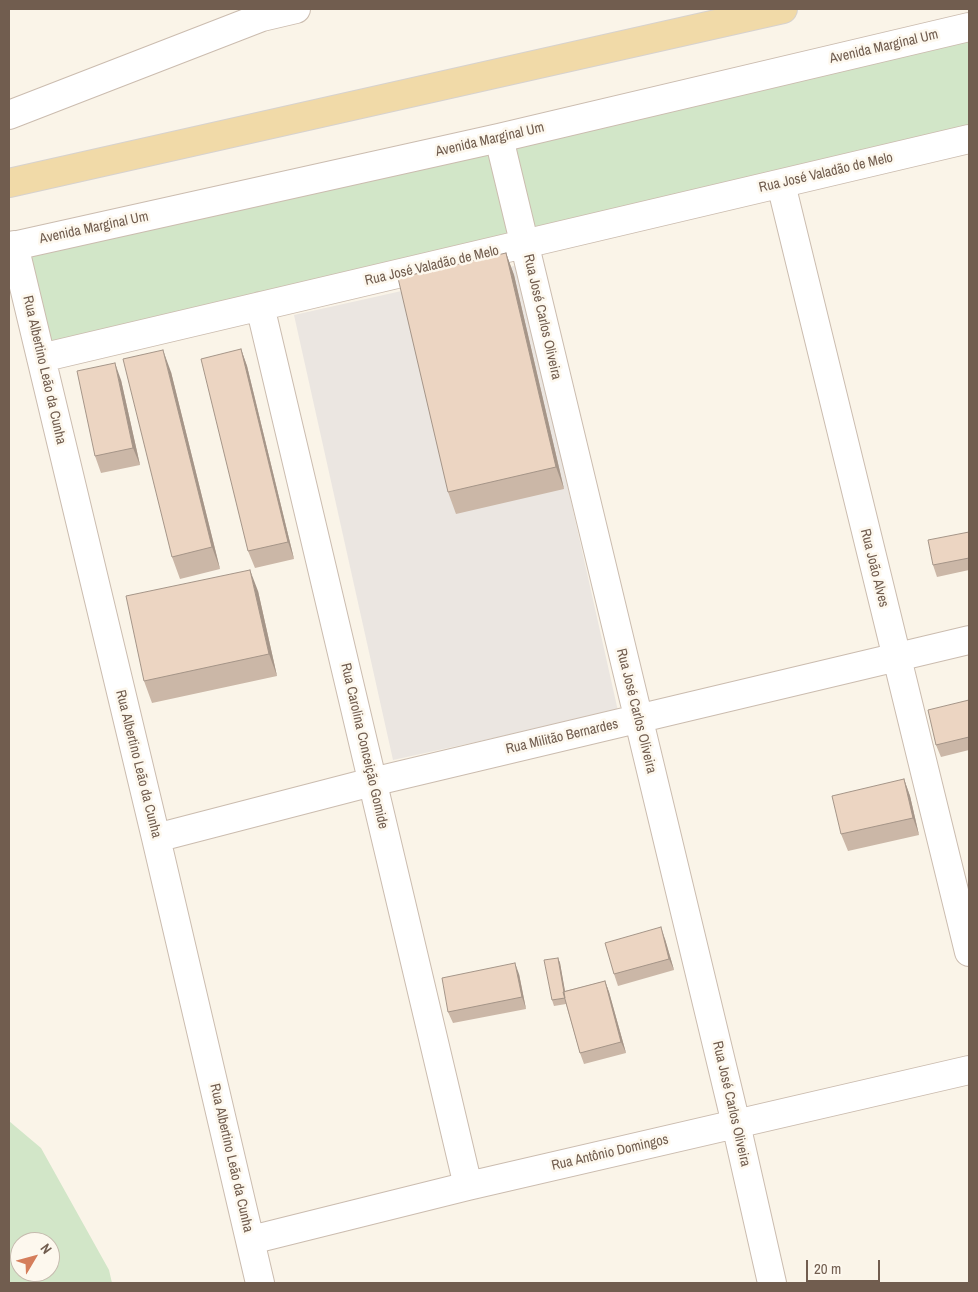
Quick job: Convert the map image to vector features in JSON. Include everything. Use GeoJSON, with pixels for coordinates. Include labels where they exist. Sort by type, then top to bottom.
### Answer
{"type":"FeatureCollection","features":[{"type":"Feature","properties":{"kind":"main road"},"geometry":{"type":"LineString","coordinates":[[9,183],[783,9]]}},
{"type":"Feature","properties":{"kind":"street"},"geometry":{"type":"LineString","coordinates":[[9,115],[259,13],[296,9]]}},
{"type":"Feature","properties":{"kind":"street","name":"Avenida Marginal Um"},"geometry":{"type":"LineString","coordinates":[[11,246],[499,138],[969,27]]}},
{"type":"Feature","properties":{"kind":"street","name":"Rua José Carlos Oliveira"},"geometry":{"type":"LineString","coordinates":[[499,138],[736,1124],[772,1283]]}},
{"type":"Feature","properties":{"kind":"street","name":"Rua José Valadão de Melo"},"geometry":{"type":"LineString","coordinates":[[41,358],[969,139]]}},
{"type":"Feature","properties":{"kind":"street","name":"Rua João Alves"},"geometry":{"type":"LineString","coordinates":[[781,184],[969,952]]}},
{"type":"Feature","properties":{"kind":"street","name":"Rua Albertino Leão da Cunha"},"geometry":{"type":"LineString","coordinates":[[11,246],[41,358],[260,1283]]}},
{"type":"Feature","properties":{"kind":"street","name":"Rua Carolina Conceição Gomide"},"geometry":{"type":"LineString","coordinates":[[260,306],[468,1186]]}},
{"type":"Feature","properties":{"kind":"street","name":"Rua Militão Bernardes"},"geometry":{"type":"LineString","coordinates":[[156,838],[372,782],[969,640]]}},
{"type":"Feature","properties":{"kind":"street","name":"Rua Antônio Domingos"},"geometry":{"type":"LineString","coordinates":[[251,1240],[468,1186],[969,1070]]}},
{"type":"Feature","properties":{"kind":"shaded area"},"geometry":{"type":"Polygon","coordinates":[[[518,265],[618,711],[393,760],[294,315],[518,265]]]}},
{"type":"Feature","properties":{"kind":"green space"},"geometry":{"type":"Polygon","coordinates":[[[969,27],[969,139],[41,358],[14,245],[969,27]]]}},
{"type":"Feature","properties":{"kind":"green space"},"geometry":{"type":"Polygon","coordinates":[[[9,1121],[41,1148],[109,1270],[112,1283],[9,1283],[9,1121]]]}},
{"type":"Feature","properties":{"kind":"building"},"geometry":{"type":"Polygon","coordinates":[[[506,253],[556,467],[448,492],[398,278],[506,253]]]}},
{"type":"Feature","properties":{"kind":"building"},"geometry":{"type":"Polygon","coordinates":[[[241,349],[288,542],[248,551],[201,359],[241,349]]]}},
{"type":"Feature","properties":{"kind":"building"},"geometry":{"type":"Polygon","coordinates":[[[163,350],[212,547],[172,557],[123,359],[163,350]]]}},
{"type":"Feature","properties":{"kind":"building"},"geometry":{"type":"Polygon","coordinates":[[[115,363],[133,448],[95,456],[77,371],[115,363]]]}},
{"type":"Feature","properties":{"kind":"building"},"geometry":{"type":"Polygon","coordinates":[[[969,532],[969,558],[933,565],[928,540],[969,532]]]}},
{"type":"Feature","properties":{"kind":"building"},"geometry":{"type":"Polygon","coordinates":[[[250,570],[269,654],[144,681],[126,596],[250,570]]]}},
{"type":"Feature","properties":{"kind":"building"},"geometry":{"type":"Polygon","coordinates":[[[969,700],[969,737],[936,745],[928,710],[969,700]]]}},
{"type":"Feature","properties":{"kind":"building"},"geometry":{"type":"Polygon","coordinates":[[[904,779],[913,818],[841,834],[832,796],[904,779]]]}},
{"type":"Feature","properties":{"kind":"building"},"geometry":{"type":"Polygon","coordinates":[[[661,927],[669,959],[614,974],[605,943],[661,927]]]}},
{"type":"Feature","properties":{"kind":"building"},"geometry":{"type":"Polygon","coordinates":[[[558,958],[565,998],[552,1000],[544,960],[558,958]]]}},
{"type":"Feature","properties":{"kind":"building"},"geometry":{"type":"Polygon","coordinates":[[[515,963],[522,997],[448,1012],[442,978],[515,963]]]}},
{"type":"Feature","properties":{"kind":"building"},"geometry":{"type":"Polygon","coordinates":[[[605,981],[621,1042],[580,1053],[563,992],[605,981]]]}}]}
